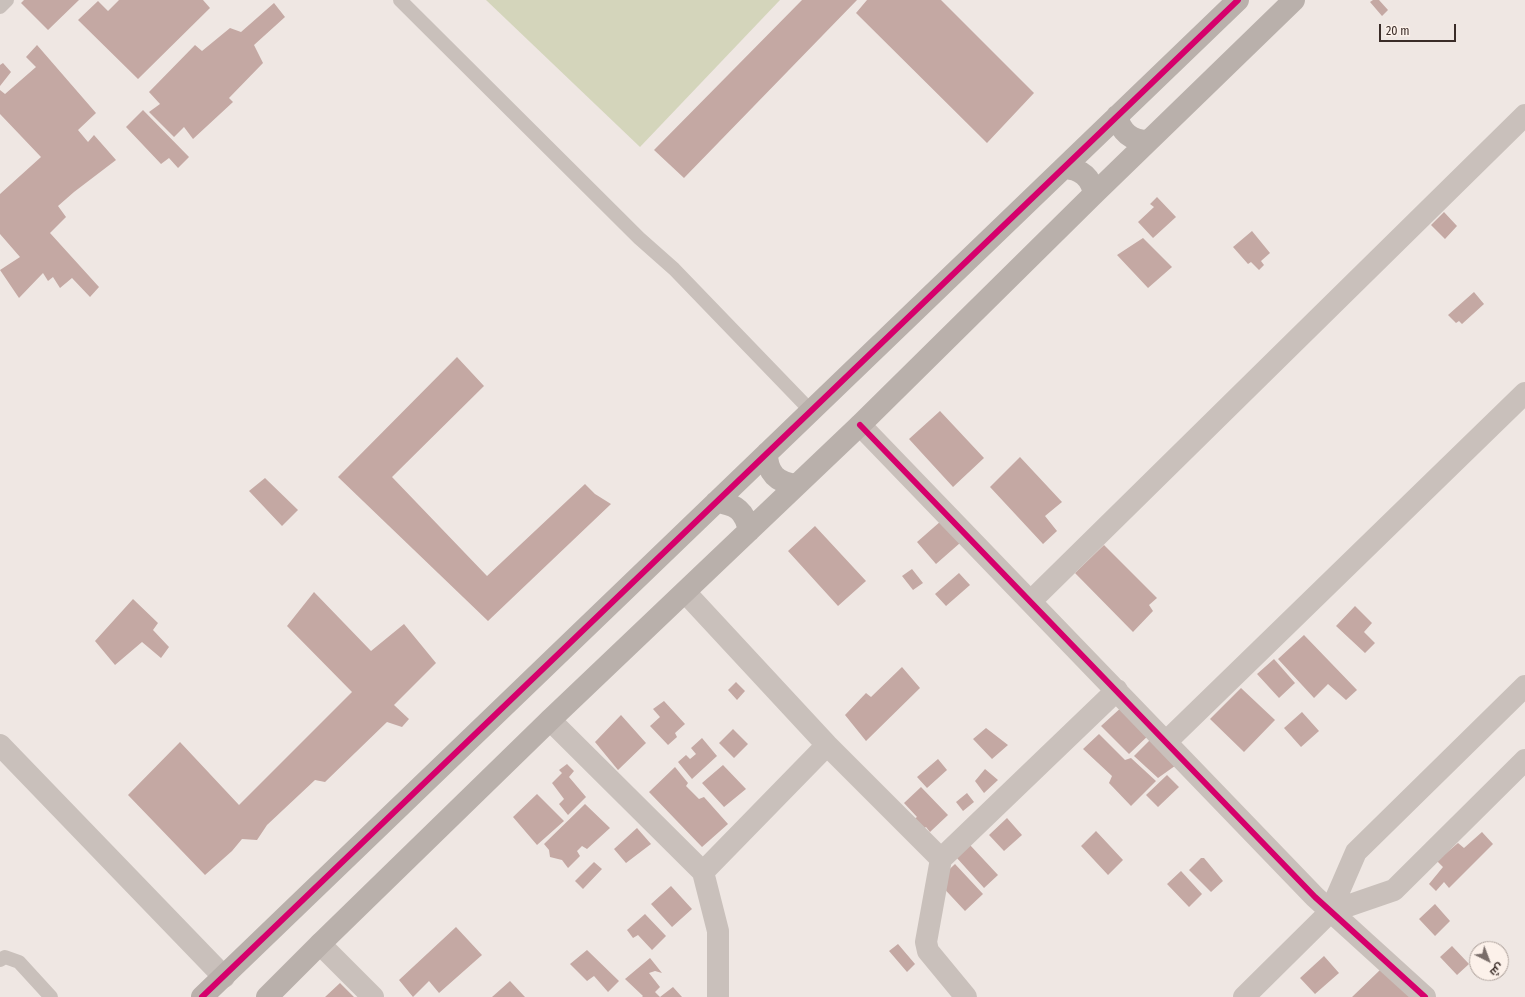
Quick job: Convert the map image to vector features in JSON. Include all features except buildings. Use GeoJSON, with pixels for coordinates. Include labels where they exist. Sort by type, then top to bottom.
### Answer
{"type":"FeatureCollection","features":[{"type":"Feature","properties":{"kind":"street"},"geometry":{"type":"LineString","coordinates":[[202,997],[1238,0]]}},
{"type":"Feature","properties":{"kind":"street"},"geometry":{"type":"LineString","coordinates":[[267,997],[550,720],[860,425],[1148,141],[1294,0]]}},
{"type":"Feature","properties":{"kind":"street"},"geometry":{"type":"LineString","coordinates":[[1031,600],[1525,115]]}},
{"type":"Feature","properties":{"kind":"street"},"geometry":{"type":"LineString","coordinates":[[1117,116],[1119,125],[1131,138],[1140,141],[1148,141]]}},
{"type":"Feature","properties":{"kind":"street"},"geometry":{"type":"LineString","coordinates":[[1064,168],[1073,168],[1088,178],[1092,185],[1094,194]]}},
{"type":"Feature","properties":{"kind":"street"},"geometry":{"type":"LineString","coordinates":[[1166,742],[1525,393]]}},
{"type":"Feature","properties":{"kind":"street"},"geometry":{"type":"LineString","coordinates":[[860,425],[1031,600],[1330,912],[1425,997]]}},
{"type":"Feature","properties":{"kind":"street"},"geometry":{"type":"LineString","coordinates":[[768,453],[767,461],[770,470],[775,476],[781,481],[797,485]]}},
{"type":"Feature","properties":{"kind":"street"},"geometry":{"type":"LineString","coordinates":[[716,502],[735,506],[747,521],[749,531]]}},
{"type":"Feature","properties":{"kind":"street"},"geometry":{"type":"LineString","coordinates":[[685,592],[827,745],[941,859]]}},
{"type":"Feature","properties":{"kind":"street"},"geometry":{"type":"LineString","coordinates":[[1244,997],[1330,912],[1356,852],[1525,686]]}},
{"type":"Feature","properties":{"kind":"street"},"geometry":{"type":"LineString","coordinates":[[962,996],[928,951],[926,942],[941,859],[1117,690]]}},
{"type":"Feature","properties":{"kind":"street"},"geometry":{"type":"LineString","coordinates":[[550,720],[703,872],[718,931],[718,997]]}},
{"type":"Feature","properties":{"kind":"street"},"geometry":{"type":"LineString","coordinates":[[0,745],[224,977]]}},
{"type":"Feature","properties":{"kind":"street"},"geometry":{"type":"LineString","coordinates":[[703,872],[827,745]]}},
{"type":"Feature","properties":{"kind":"street"},"geometry":{"type":"LineString","coordinates":[[1330,912],[1394,890],[1522,769]]}},
{"type":"Feature","properties":{"kind":"street"},"geometry":{"type":"LineString","coordinates":[[320,944],[373,997]]}},
{"type":"Feature","properties":{"kind":"lane"},"geometry":{"type":"LineString","coordinates":[[0,7],[7,0]]}},
{"type":"Feature","properties":{"kind":"lane"},"geometry":{"type":"LineString","coordinates":[[400,0],[639,238],[674,269],[811,411]]}},
{"type":"Feature","properties":{"kind":"lane"},"geometry":{"type":"LineString","coordinates":[[0,960],[5,957],[19,962],[51,997]]}},
{"type":"Feature","properties":{"kind":"green space"},"geometry":{"type":"Polygon","coordinates":[[[486,0],[780,0],[640,147],[486,0]]]}},
{"type":"Feature","properties":{"kind":"cycle path"},"geometry":{"type":"LineString","coordinates":[[202,997],[1238,0]]}},
{"type":"Feature","properties":{"kind":"cycle path"},"geometry":{"type":"LineString","coordinates":[[860,425],[1315,897],[1425,997]]}}]}
